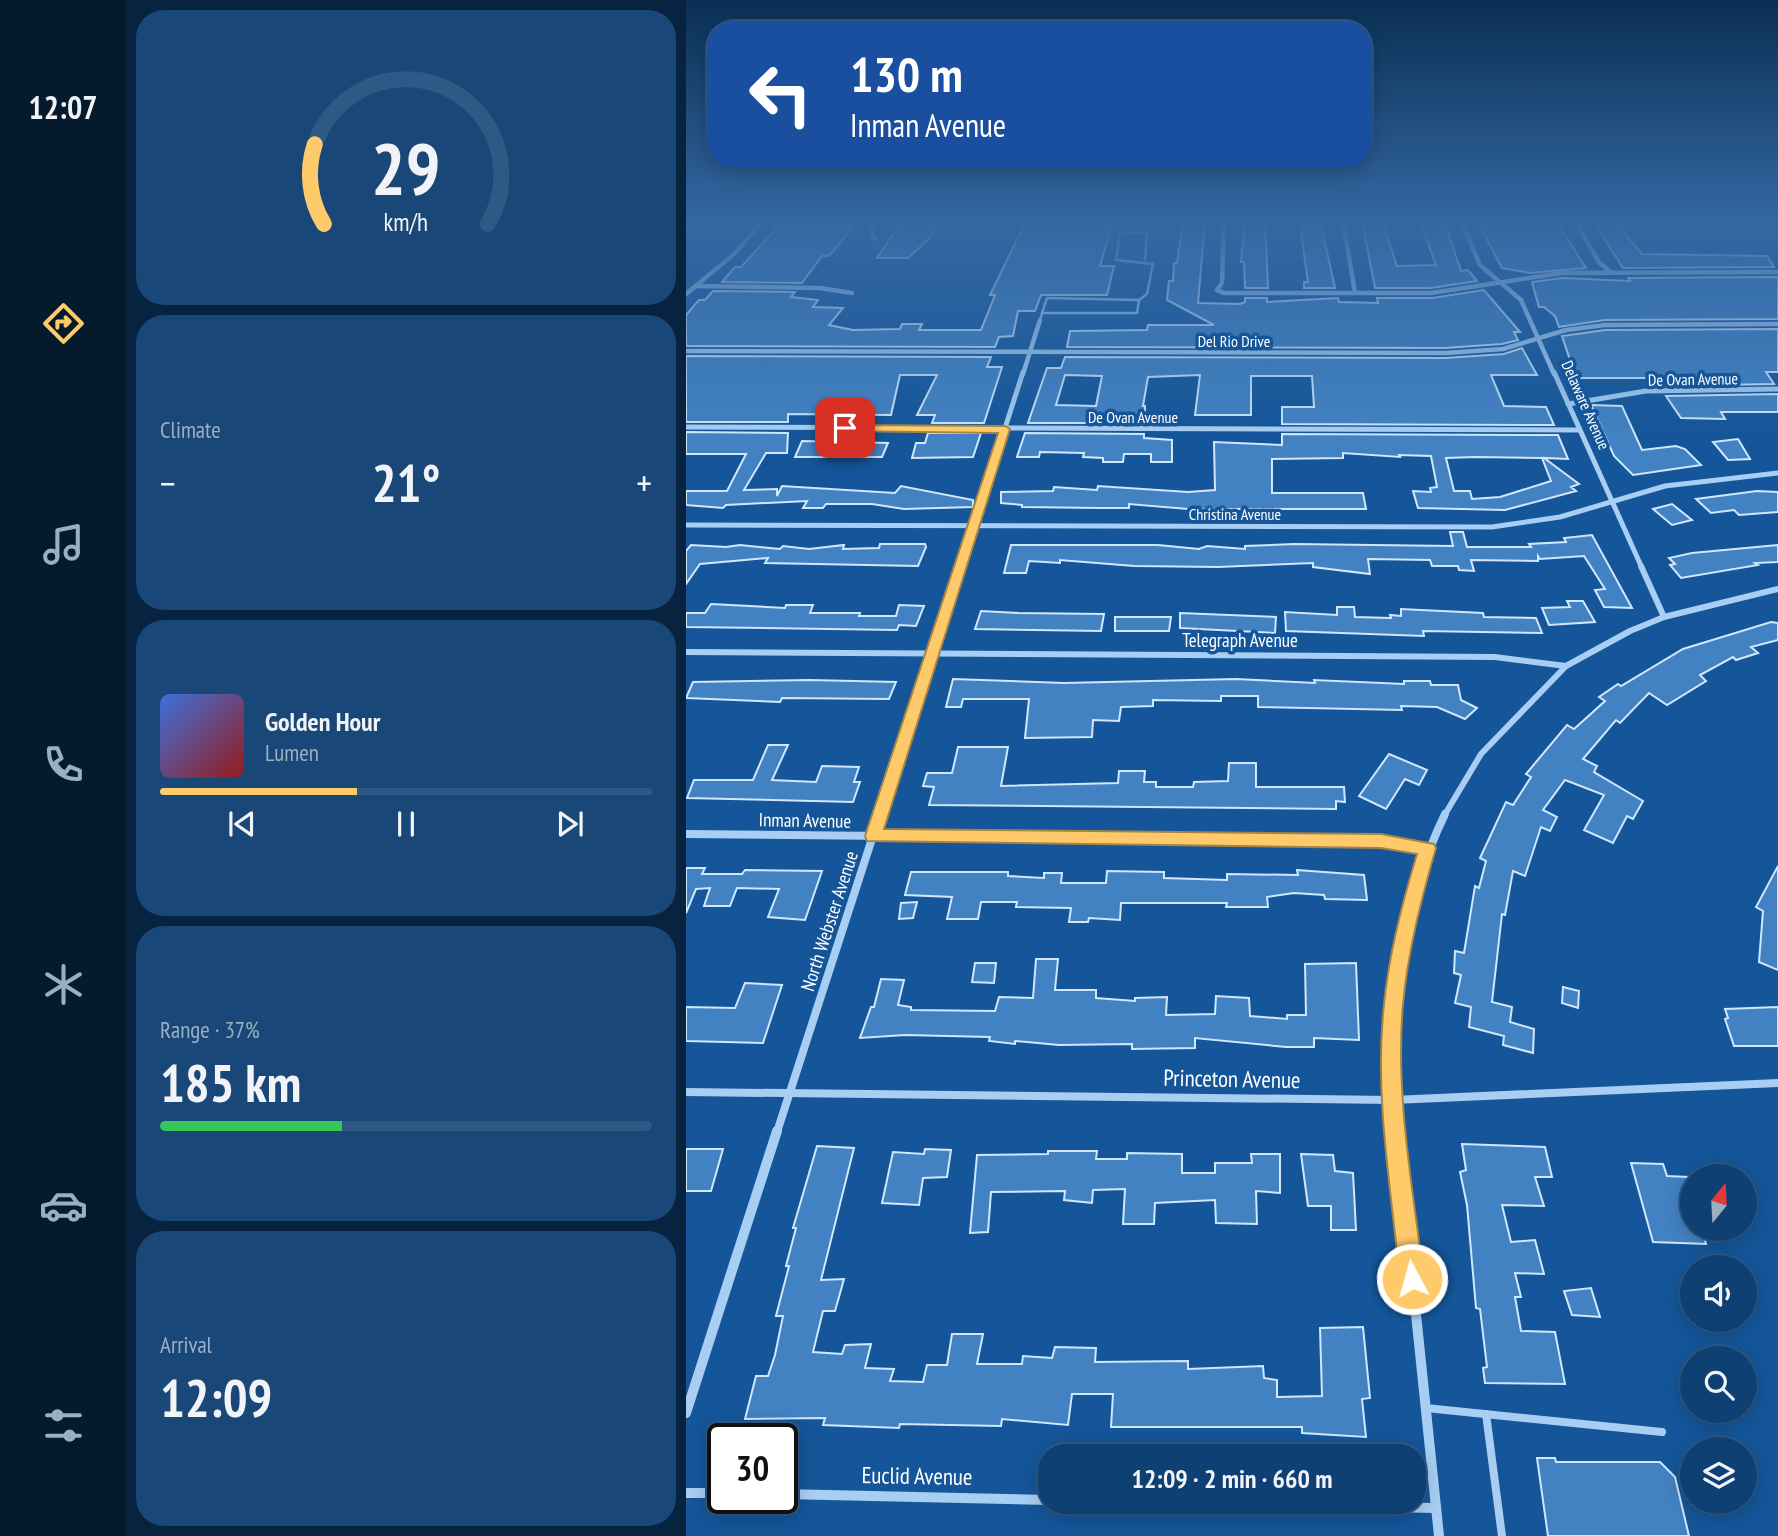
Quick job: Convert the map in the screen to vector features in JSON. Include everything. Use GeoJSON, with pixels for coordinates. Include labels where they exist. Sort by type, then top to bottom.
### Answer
{"type":"FeatureCollection","features":[{"type":"Feature","properties":{"kind":"street"},"geometry":{"type":"LineString","coordinates":[[1312,293],[1433,293]]}},
{"type":"Feature","properties":{"kind":"street","name":"Delaware Avenue"},"geometry":{"type":"LineString","coordinates":[[1512,293],[1521,300],[1539,338],[1664,617]]}},
{"type":"Feature","properties":{"kind":"street","name":"North Webster Avenue"},"geometry":{"type":"LineString","coordinates":[[686,1413],[1041,316]]}},
{"type":"Feature","properties":{"kind":"street","name":"Del Rio Drive"},"geometry":{"type":"LineString","coordinates":[[686,351],[1445,354],[1503,349],[1566,330],[1629,324],[1778,324]]}},
{"type":"Feature","properties":{"kind":"street","name":"De Ovan Avenue"},"geometry":{"type":"LineString","coordinates":[[1568,404],[1646,391],[1778,389]]}},
{"type":"Feature","properties":{"kind":"street","name":"De Ovan Avenue"},"geometry":{"type":"LineString","coordinates":[[686,427],[1579,430]]}},
{"type":"Feature","properties":{"kind":"street","name":"Christina Avenue"},"geometry":{"type":"LineString","coordinates":[[686,525],[1492,527],[1560,517],[1665,486],[1778,473]]}},
{"type":"Feature","properties":{"kind":"street"},"geometry":{"type":"LineString","coordinates":[[1439,1536],[1393,1100],[1393,1005],[1407,918],[1427,848],[1458,787],[1475,762],[1511,718],[1566,666],[1630,631],[1664,617],[1778,589]]}},
{"type":"Feature","properties":{"kind":"street","name":"Telegraph Avenue"},"geometry":{"type":"LineString","coordinates":[[686,652],[1495,657],[1566,666]]}},
{"type":"Feature","properties":{"kind":"street","name":"Inman Avenue"},"geometry":{"type":"LineString","coordinates":[[686,834],[1381,841],[1427,848]]}},
{"type":"Feature","properties":{"kind":"street","name":"Princeton Avenue"},"geometry":{"type":"LineString","coordinates":[[686,1092],[1393,1100],[1778,1083]]}},
{"type":"Feature","properties":{"kind":"street"},"geometry":{"type":"LineString","coordinates":[[686,1493],[707,1493]]}},
{"type":"Feature","properties":{"kind":"street","name":"Euclid Avenue"},"geometry":{"type":"LineString","coordinates":[[798,1494],[1038,1500]]}},
{"type":"Feature","properties":{"kind":"street"},"geometry":{"type":"LineString","coordinates":[[1426,1508],[1436,1508]]}},
{"type":"Feature","properties":{"kind":"lane"},"geometry":{"type":"LineString","coordinates":[[1139,300],[1137,313],[1041,316],[1047,299],[1139,300],[1147,293]]}},
{"type":"Feature","properties":{"kind":"lane"},"geometry":{"type":"LineString","coordinates":[[1426,1408],[1662,1432]]}},
{"type":"Feature","properties":{"kind":"lane"},"geometry":{"type":"LineString","coordinates":[[1486,1414],[1502,1536]]}},
{"type":"Feature","properties":{"kind":"building"},"geometry":{"type":"Polygon","coordinates":[[[712,293],[794,293],[791,297],[818,300],[813,307],[843,308],[829,325],[853,330],[900,329],[902,324],[922,324],[919,330],[981,330],[995,295],[990,295],[991,293],[1108,293],[1107,295],[1041,295],[1035,311],[1018,311],[1013,336],[999,337],[995,347],[686,346],[686,315],[699,300],[705,300],[712,293]]]}},
{"type":"Feature","properties":{"kind":"building"},"geometry":{"type":"Polygon","coordinates":[[[1168,293],[1199,293],[1198,303],[1240,304],[1245,302],[1245,298],[1267,298],[1267,302],[1338,298],[1339,302],[1378,303],[1377,298],[1432,298],[1486,293],[1520,332],[1514,332],[1518,340],[1502,344],[1445,348],[1067,347],[1070,331],[1147,330],[1148,325],[1214,325],[1167,300],[1168,293]]]}},
{"type":"Feature","properties":{"kind":"building"},"geometry":{"type":"Polygon","coordinates":[[[1535,293],[1778,293],[1778,319],[1605,320],[1559,327],[1555,316],[1544,307],[1539,307],[1535,293]]]}},
{"type":"Feature","properties":{"kind":"building"},"geometry":{"type":"Polygon","coordinates":[[[1778,329],[1778,372],[1766,372],[1774,384],[1659,386],[1654,378],[1576,378],[1562,336],[1605,330],[1778,329]]]}},
{"type":"Feature","properties":{"kind":"building"},"geometry":{"type":"Polygon","coordinates":[[[1522,348],[1537,375],[1491,375],[1504,406],[1546,407],[1554,425],[1282,424],[1282,407],[1314,407],[1312,376],[1251,376],[1251,415],[1195,415],[1200,375],[1148,377],[1143,406],[1145,423],[1028,423],[1047,368],[1061,368],[1065,357],[1445,358],[1504,354],[1522,348]],[[1065,375],[1056,405],[1096,406],[1102,376],[1065,375]]]}},
{"type":"Feature","properties":{"kind":"building"},"geometry":{"type":"Polygon","coordinates":[[[686,356],[991,357],[987,367],[1002,367],[984,423],[932,423],[935,415],[917,415],[937,375],[900,375],[891,415],[788,414],[788,422],[686,422],[686,356]]]}},
{"type":"Feature","properties":{"kind":"building"},"geometry":{"type":"Polygon","coordinates":[[[1778,394],[1778,412],[1721,412],[1725,419],[1681,418],[1666,396],[1778,394]]]}},
{"type":"Feature","properties":{"kind":"building"},"geometry":{"type":"Polygon","coordinates":[[[1591,405],[1622,406],[1642,450],[1676,446],[1685,449],[1701,465],[1633,475],[1614,456],[1591,405]]]}},
{"type":"Feature","properties":{"kind":"building"},"geometry":{"type":"Polygon","coordinates":[[[686,432],[788,433],[787,453],[766,453],[744,490],[777,489],[777,496],[782,486],[895,493],[901,486],[973,500],[973,507],[904,509],[872,504],[826,504],[823,508],[803,508],[807,501],[726,505],[723,508],[686,505],[686,491],[727,491],[746,454],[686,454],[686,432]]]}},
{"type":"Feature","properties":{"kind":"building"},"geometry":{"type":"Polygon","coordinates":[[[928,433],[981,433],[973,457],[912,458],[916,443],[925,443],[928,433]]]}},
{"type":"Feature","properties":{"kind":"building"},"geometry":{"type":"Polygon","coordinates":[[[1025,433],[1144,434],[1144,438],[1172,440],[1172,462],[1151,462],[1151,454],[1124,454],[1123,462],[1103,462],[1103,458],[1083,457],[1084,453],[1040,452],[1039,457],[1017,457],[1025,433]]]}},
{"type":"Feature","properties":{"kind":"building"},"geometry":{"type":"Polygon","coordinates":[[[1282,434],[1558,435],[1568,459],[1544,458],[1579,484],[1571,487],[1576,491],[1505,510],[1418,508],[1413,491],[1431,492],[1430,488],[1437,487],[1431,456],[1343,453],[1343,458],[1272,459],[1272,493],[1363,493],[1366,509],[1188,509],[1129,504],[1129,508],[1022,507],[1001,503],[1001,492],[1053,491],[1054,487],[1097,490],[1098,486],[1188,492],[1215,490],[1214,442],[1282,445],[1282,434]],[[1446,458],[1454,491],[1470,491],[1472,499],[1500,497],[1551,481],[1542,458],[1446,458]]]}},
{"type":"Feature","properties":{"kind":"building"},"geometry":{"type":"Polygon","coordinates":[[[1738,439],[1750,459],[1728,460],[1713,442],[1738,439]]]}},
{"type":"Feature","properties":{"kind":"building"},"geometry":{"type":"Polygon","coordinates":[[[802,441],[888,443],[882,457],[795,457],[802,441]]]}},
{"type":"Feature","properties":{"kind":"building"},"geometry":{"type":"Polygon","coordinates":[[[1757,491],[1778,492],[1778,512],[1739,515],[1734,510],[1711,513],[1696,499],[1757,491]]]}},
{"type":"Feature","properties":{"kind":"building"},"geometry":{"type":"Polygon","coordinates":[[[1672,504],[1692,520],[1672,525],[1653,509],[1672,504]]]}},
{"type":"Feature","properties":{"kind":"building"},"geometry":{"type":"Polygon","coordinates":[[[1450,532],[1463,532],[1467,547],[1531,547],[1529,544],[1566,542],[1564,538],[1592,535],[1632,608],[1604,607],[1595,590],[1605,589],[1584,556],[1540,559],[1538,556],[1538,561],[1471,560],[1474,571],[1459,570],[1458,566],[1432,566],[1430,560],[1368,559],[1370,574],[1313,567],[1313,563],[1218,567],[1134,566],[1060,560],[1060,563],[1029,561],[1026,573],[1004,573],[1011,545],[1158,545],[1199,549],[1207,546],[1245,549],[1245,546],[1294,544],[1453,546],[1450,532]]]}},
{"type":"Feature","properties":{"kind":"building"},"geometry":{"type":"Polygon","coordinates":[[[880,544],[925,544],[926,547],[918,566],[765,563],[768,558],[700,564],[686,584],[686,551],[691,545],[740,545],[780,549],[783,546],[809,549],[844,545],[843,549],[879,548],[880,544]]]}},
{"type":"Feature","properties":{"kind":"building"},"geometry":{"type":"Polygon","coordinates":[[[1778,545],[1778,562],[1755,563],[1758,565],[1681,578],[1670,565],[1675,564],[1669,558],[1692,553],[1778,545]]]}},
{"type":"Feature","properties":{"kind":"building"},"geometry":{"type":"Polygon","coordinates":[[[1567,601],[1583,601],[1595,622],[1549,625],[1542,608],[1570,607],[1567,601]]]}},
{"type":"Feature","properties":{"kind":"building"},"geometry":{"type":"Polygon","coordinates":[[[711,604],[785,608],[786,605],[813,605],[810,613],[860,613],[859,616],[896,616],[899,605],[924,606],[916,626],[899,625],[897,630],[686,627],[686,613],[705,613],[711,604]]]}},
{"type":"Feature","properties":{"kind":"building"},"geometry":{"type":"Polygon","coordinates":[[[1337,607],[1354,607],[1355,617],[1391,618],[1390,615],[1401,616],[1401,609],[1483,613],[1484,617],[1536,618],[1542,633],[1423,631],[1424,636],[1286,631],[1285,612],[1337,615],[1337,607]]]}},
{"type":"Feature","properties":{"kind":"building"},"geometry":{"type":"Polygon","coordinates":[[[981,611],[1104,614],[1101,631],[975,629],[981,611]]]}},
{"type":"Feature","properties":{"kind":"building"},"geometry":{"type":"Polygon","coordinates":[[[1180,613],[1276,617],[1275,633],[1180,628],[1180,613]]]}},
{"type":"Feature","properties":{"kind":"building"},"geometry":{"type":"Polygon","coordinates":[[[1115,617],[1171,617],[1169,631],[1115,631],[1115,617]]]}},
{"type":"Feature","properties":{"kind":"building"},"geometry":{"type":"Polygon","coordinates":[[[1771,622],[1778,623],[1778,640],[1751,647],[1758,653],[1736,660],[1733,657],[1700,675],[1706,681],[1667,705],[1649,693],[1620,723],[1616,720],[1583,759],[1597,766],[1594,772],[1643,801],[1633,819],[1627,816],[1613,843],[1584,830],[1604,795],[1565,780],[1543,810],[1557,817],[1550,831],[1541,827],[1525,876],[1513,871],[1505,915],[1502,914],[1492,1002],[1512,1007],[1510,1022],[1534,1029],[1533,1053],[1503,1045],[1504,1036],[1469,1027],[1471,1007],[1455,1003],[1461,975],[1454,973],[1455,951],[1464,953],[1475,886],[1479,888],[1486,861],[1480,858],[1506,802],[1513,805],[1531,777],[1526,774],[1567,725],[1574,729],[1605,701],[1599,697],[1618,684],[1621,686],[1683,649],[1771,622]]]}},
{"type":"Feature","properties":{"kind":"building"},"geometry":{"type":"Polygon","coordinates":[[[953,679],[1064,683],[1236,679],[1404,684],[1404,681],[1430,681],[1431,685],[1458,685],[1461,700],[1477,708],[1465,719],[1437,707],[1401,706],[1402,710],[1258,707],[1258,696],[1221,696],[1221,701],[1153,700],[1153,706],[1121,707],[1119,721],[1093,720],[1092,737],[1025,738],[1029,699],[963,699],[961,707],[946,707],[953,679]]]}},
{"type":"Feature","properties":{"kind":"building"},"geometry":{"type":"Polygon","coordinates":[[[693,682],[896,682],[889,699],[782,698],[780,702],[686,698],[693,682]]]}},
{"type":"Feature","properties":{"kind":"building"},"geometry":{"type":"Polygon","coordinates":[[[768,745],[788,745],[772,780],[816,782],[822,766],[859,767],[854,782],[860,782],[853,802],[687,798],[694,780],[753,780],[768,745]]]}},
{"type":"Feature","properties":{"kind":"building"},"geometry":{"type":"Polygon","coordinates":[[[958,747],[1008,747],[1001,786],[1118,783],[1119,771],[1145,771],[1144,782],[1156,782],[1156,787],[1193,787],[1194,782],[1228,781],[1229,763],[1256,763],[1256,787],[1344,787],[1345,802],[1336,801],[1336,809],[929,805],[934,787],[923,786],[927,773],[952,773],[958,747]]]}},
{"type":"Feature","properties":{"kind":"building"},"geometry":{"type":"Polygon","coordinates":[[[1389,754],[1427,770],[1419,785],[1405,779],[1386,809],[1359,796],[1389,754]]]}},
{"type":"Feature","properties":{"kind":"building"},"geometry":{"type":"Polygon","coordinates":[[[1778,866],[1778,970],[1759,962],[1763,911],[1756,907],[1778,866]]]}},
{"type":"Feature","properties":{"kind":"building"},"geometry":{"type":"Polygon","coordinates":[[[686,868],[705,868],[702,874],[742,874],[745,870],[822,871],[805,920],[768,917],[779,889],[737,888],[730,906],[704,906],[710,888],[696,889],[686,913],[686,868]]]}},
{"type":"Feature","properties":{"kind":"building"},"geometry":{"type":"Polygon","coordinates":[[[1297,870],[1364,875],[1367,900],[1325,899],[1324,895],[1294,893],[1267,897],[1268,907],[1226,907],[1227,903],[1121,903],[1120,920],[1089,918],[1088,922],[1069,922],[1071,908],[1016,907],[1017,902],[981,902],[978,919],[947,919],[952,897],[905,895],[911,872],[1008,872],[1008,876],[1044,878],[1044,873],[1062,873],[1061,883],[1106,883],[1107,871],[1164,872],[1164,878],[1227,880],[1227,874],[1298,875],[1297,870]]]}},
{"type":"Feature","properties":{"kind":"building"},"geometry":{"type":"Polygon","coordinates":[[[917,902],[913,918],[899,919],[901,903],[917,902]]]}},
{"type":"Feature","properties":{"kind":"building"},"geometry":{"type":"Polygon","coordinates":[[[1036,959],[1058,959],[1055,990],[1096,990],[1096,998],[1135,1001],[1135,998],[1167,997],[1166,1015],[1215,1014],[1216,996],[1249,998],[1250,1016],[1287,1019],[1287,1015],[1306,1015],[1305,964],[1356,963],[1359,1040],[1314,1038],[1314,1047],[1286,1047],[1195,1038],[1195,1048],[1132,1049],[1132,1044],[1059,1045],[1015,1041],[1015,1044],[989,1041],[990,1037],[905,1035],[860,1038],[871,1007],[874,1007],[881,979],[904,980],[898,1005],[911,1007],[911,1010],[995,1011],[999,997],[1033,998],[1036,959]]]}},
{"type":"Feature","properties":{"kind":"building"},"geometry":{"type":"Polygon","coordinates":[[[975,963],[996,963],[994,983],[972,982],[975,963]]]}},
{"type":"Feature","properties":{"kind":"building"},"geometry":{"type":"Polygon","coordinates":[[[745,983],[782,985],[763,1043],[686,1041],[686,1007],[735,1008],[745,983]]]}},
{"type":"Feature","properties":{"kind":"building"},"geometry":{"type":"Polygon","coordinates":[[[1563,987],[1579,991],[1578,1008],[1562,1003],[1563,987]]]}},
{"type":"Feature","properties":{"kind":"building"},"geometry":{"type":"Polygon","coordinates":[[[1778,1007],[1778,1046],[1734,1046],[1725,1019],[1728,1018],[1725,1009],[1778,1007]]]}},
{"type":"Feature","properties":{"kind":"building"},"geometry":{"type":"Polygon","coordinates":[[[1462,1144],[1545,1147],[1552,1177],[1535,1177],[1544,1206],[1502,1205],[1511,1242],[1535,1240],[1544,1274],[1515,1273],[1521,1297],[1515,1297],[1521,1331],[1555,1332],[1565,1384],[1485,1383],[1483,1368],[1487,1367],[1480,1309],[1476,1308],[1467,1205],[1460,1172],[1466,1170],[1462,1144]]]}},
{"type":"Feature","properties":{"kind":"building"},"geometry":{"type":"Polygon","coordinates":[[[817,1146],[854,1148],[821,1280],[844,1279],[835,1311],[823,1311],[813,1352],[842,1354],[845,1345],[871,1344],[865,1368],[894,1369],[890,1381],[923,1382],[927,1365],[947,1365],[952,1334],[983,1334],[977,1364],[1022,1364],[1023,1356],[1052,1358],[1055,1347],[1096,1348],[1095,1362],[1188,1361],[1188,1369],[1263,1366],[1264,1378],[1277,1380],[1277,1397],[1322,1396],[1320,1328],[1363,1327],[1370,1398],[1362,1399],[1366,1437],[1302,1433],[1302,1427],[1111,1427],[1113,1394],[1072,1394],[1068,1425],[1002,1419],[1001,1426],[900,1424],[899,1428],[823,1425],[825,1418],[745,1419],[756,1376],[768,1376],[775,1355],[783,1316],[776,1316],[789,1266],[786,1266],[796,1228],[793,1228],[817,1146]]]}},
{"type":"Feature","properties":{"kind":"building"},"geometry":{"type":"Polygon","coordinates":[[[686,1149],[723,1149],[711,1191],[686,1191],[686,1149]]]}},
{"type":"Feature","properties":{"kind":"building"},"geometry":{"type":"Polygon","coordinates":[[[925,1149],[951,1150],[947,1177],[923,1178],[919,1205],[882,1203],[893,1152],[924,1154],[925,1149]]]}},
{"type":"Feature","properties":{"kind":"building"},"geometry":{"type":"Polygon","coordinates":[[[1048,1151],[1097,1151],[1096,1159],[1127,1159],[1127,1153],[1182,1154],[1182,1173],[1215,1173],[1215,1163],[1252,1163],[1251,1154],[1280,1154],[1280,1193],[1256,1191],[1257,1224],[1216,1223],[1215,1200],[1155,1203],[1154,1224],[1123,1224],[1125,1189],[1093,1190],[1092,1203],[1064,1200],[1065,1191],[991,1192],[988,1232],[970,1233],[977,1155],[1048,1154],[1048,1151]]]}},
{"type":"Feature","properties":{"kind":"building"},"geometry":{"type":"Polygon","coordinates":[[[1301,1154],[1333,1155],[1335,1171],[1353,1173],[1356,1230],[1331,1230],[1331,1206],[1308,1206],[1301,1154]]]}},
{"type":"Feature","properties":{"kind":"building"},"geometry":{"type":"Polygon","coordinates":[[[1631,1163],[1663,1164],[1667,1176],[1680,1177],[1680,1241],[1705,1241],[1706,1244],[1653,1242],[1631,1163]]]}},
{"type":"Feature","properties":{"kind":"building"},"geometry":{"type":"Polygon","coordinates":[[[1591,1288],[1600,1317],[1572,1315],[1564,1291],[1591,1288]]]}},
{"type":"Feature","properties":{"kind":"building"},"geometry":{"type":"Polygon","coordinates":[[[1537,1458],[1555,1458],[1556,1462],[1660,1462],[1675,1477],[1680,1498],[1680,1514],[1684,1514],[1689,1536],[1548,1536],[1537,1458]]]}},
{"type":"Feature","properties":{"kind":"route"},"geometry":{"type":"LineString","coordinates":[[845,428],[1005,429],[873,836],[1381,841],[1427,848],[1407,918],[1393,1005],[1393,1100],[1412,1279]]}}]}
